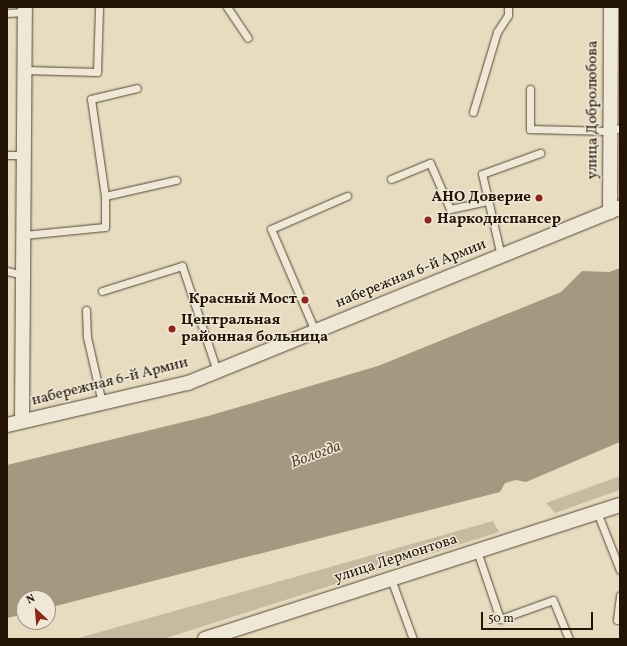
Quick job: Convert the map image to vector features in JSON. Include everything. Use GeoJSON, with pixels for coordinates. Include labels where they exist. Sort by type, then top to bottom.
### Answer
{"type":"FeatureCollection","features":[{"type":"Feature","properties":{"kind":"street","name":"улица Добролюбова"},"geometry":{"type":"LineString","coordinates":[[610,7],[615,130],[615,210]]}},
{"type":"Feature","properties":{"kind":"street"},"geometry":{"type":"LineString","coordinates":[[22,421],[25,10]]}},
{"type":"Feature","properties":{"kind":"street","name":"набережная 6-й Армии"},"geometry":{"type":"LineString","coordinates":[[7,425],[188,383],[615,210]]}},
{"type":"Feature","properties":{"kind":"street","name":"улица Лермонтова"},"geometry":{"type":"LineString","coordinates":[[205,639],[620,505]]}},
{"type":"Feature","properties":{"kind":"lane"},"geometry":{"type":"LineString","coordinates":[[25,70],[97,72],[99,7]]}},
{"type":"Feature","properties":{"kind":"lane"},"geometry":{"type":"LineString","coordinates":[[227,7],[248,38]]}},
{"type":"Feature","properties":{"kind":"lane"},"geometry":{"type":"LineString","coordinates":[[473,112],[496,32],[508,15],[508,7]]}},
{"type":"Feature","properties":{"kind":"lane"},"geometry":{"type":"LineString","coordinates":[[7,13],[25,10]]}},
{"type":"Feature","properties":{"kind":"lane"},"geometry":{"type":"LineString","coordinates":[[24,235],[104,227],[105,196],[91,99],[137,88]]}},
{"type":"Feature","properties":{"kind":"lane"},"geometry":{"type":"LineString","coordinates":[[530,89],[530,129],[615,130]]}},
{"type":"Feature","properties":{"kind":"lane"},"geometry":{"type":"LineString","coordinates":[[500,256],[482,174],[540,153]]}},
{"type":"Feature","properties":{"kind":"lane"},"geometry":{"type":"LineString","coordinates":[[7,154],[24,155]]}},
{"type":"Feature","properties":{"kind":"lane"},"geometry":{"type":"LineString","coordinates":[[391,179],[430,163],[450,209],[488,201]]}},
{"type":"Feature","properties":{"kind":"lane"},"geometry":{"type":"LineString","coordinates":[[105,196],[176,180]]}},
{"type":"Feature","properties":{"kind":"lane"},"geometry":{"type":"LineString","coordinates":[[315,331],[271,229],[347,196]]}},
{"type":"Feature","properties":{"kind":"lane"},"geometry":{"type":"LineString","coordinates":[[102,291],[182,266],[217,371]]}},
{"type":"Feature","properties":{"kind":"lane"},"geometry":{"type":"LineString","coordinates":[[7,272],[24,275]]}},
{"type":"Feature","properties":{"kind":"lane"},"geometry":{"type":"LineString","coordinates":[[86,310],[87,337],[102,403]]}},
{"type":"Feature","properties":{"kind":"lane"},"geometry":{"type":"LineString","coordinates":[[597,512],[620,570]]}},
{"type":"Feature","properties":{"kind":"lane"},"geometry":{"type":"LineString","coordinates":[[476,551],[500,619],[553,600],[569,639]]}},
{"type":"Feature","properties":{"kind":"lane"},"geometry":{"type":"LineString","coordinates":[[391,579],[412,639]]}},
{"type":"Feature","properties":{"kind":"lane"},"geometry":{"type":"LineString","coordinates":[[617,620],[620,595]]}},
{"type":"Feature","properties":{"kind":"shaded area"},"geometry":{"type":"Polygon","coordinates":[[[620,476],[620,490],[555,513],[546,503],[620,476]]]}},
{"type":"Feature","properties":{"kind":"shaded area"},"geometry":{"type":"Polygon","coordinates":[[[493,521],[499,532],[163,639],[75,639],[493,521]]]}},
{"type":"Feature","properties":{"kind":"water","name":"Вологда"},"geometry":{"type":"Polygon","coordinates":[[[620,268],[620,442],[526,482],[516,480],[505,483],[500,492],[56,606],[56,590],[16,590],[16,616],[7,618],[7,465],[208,416],[378,366],[561,292],[582,271],[609,272],[620,268]]]}},
{"type":"Feature","properties":{"kind":"place","name":"АНО Доверие"},"geometry":{"type":"Point","coordinates":[539,198]}},
{"type":"Feature","properties":{"kind":"place","name":"Наркодиспансер"},"geometry":{"type":"Point","coordinates":[428,220]}},
{"type":"Feature","properties":{"kind":"place","name":"Красный Мост"},"geometry":{"type":"Point","coordinates":[305,300]}},
{"type":"Feature","properties":{"kind":"place","name":"Центральная районная больница"},"geometry":{"type":"Point","coordinates":[172,329]}}]}
